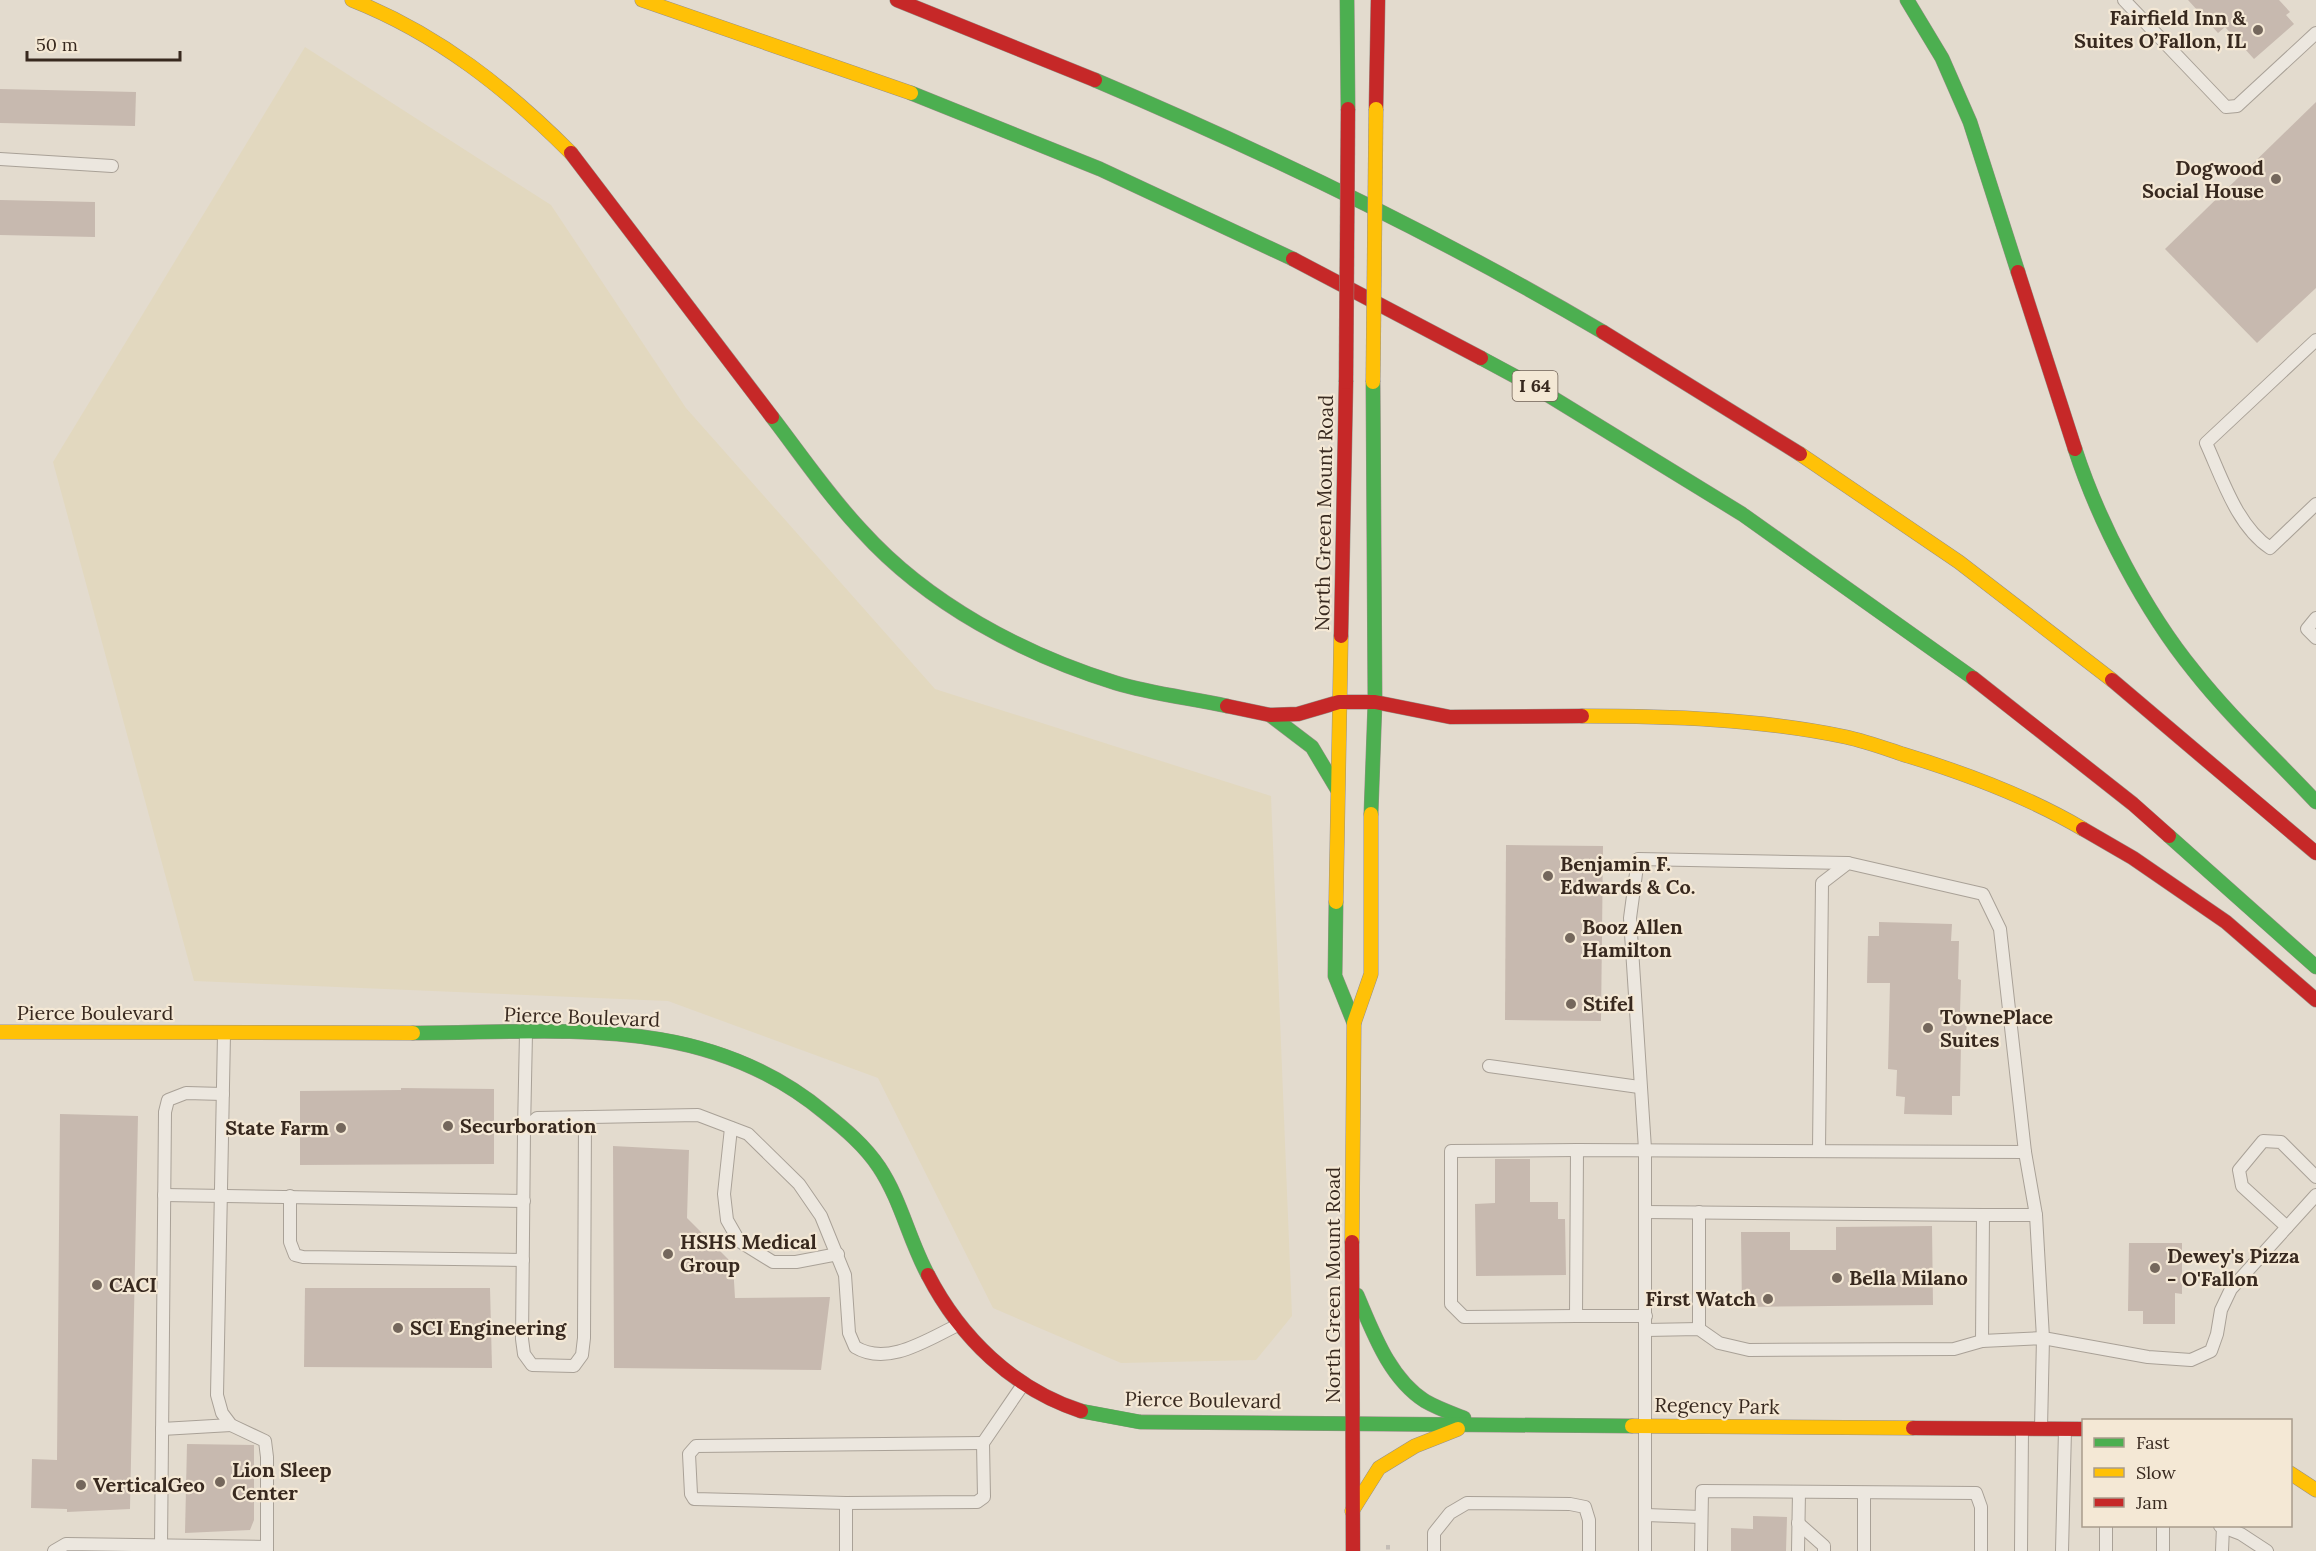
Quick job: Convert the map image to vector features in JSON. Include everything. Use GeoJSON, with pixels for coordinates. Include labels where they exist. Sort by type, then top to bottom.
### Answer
{"type":"FeatureCollection","features":[{"type":"Feature","properties":{"kind":"main road"},"geometry":{"type":"LineString","coordinates":[[352,0],[390,15],[435,40],[488,77],[534,116],[580,162],[862,532],[918,582],[966,617],[1032,651],[1117,683],[1270,715],[1298,714],[1339,702],[1375,702],[1415,712],[1450,717],[1655,716],[1750,724],[1846,737],[1948,768],[2047,808],[2133,858],[2226,922],[2316,1000]]}},
{"type":"Feature","properties":{"kind":"main road","name":"I 64"},"geometry":{"type":"LineString","coordinates":[[642,0],[824,59],[1078,158],[1208,216],[1310,266],[1533,385],[1640,448],[1884,610],[2084,764],[2266,920],[2316,967]]}},
{"type":"Feature","properties":{"kind":"main road"},"geometry":{"type":"LineString","coordinates":[[897,0],[1115,86],[1251,146],[1402,222],[1553,303],[1684,380],[1847,485],[1958,562],[2060,638],[2316,853]]}},
{"type":"Feature","properties":{"kind":"main road","name":"North Green Mount Road"},"geometry":{"type":"LineString","coordinates":[[1347,0],[1346,382],[1335,976],[1354,1023]]}},
{"type":"Feature","properties":{"kind":"main road","name":"North Green Mount Road"},"geometry":{"type":"LineString","coordinates":[[1352,1550],[1354,1023],[1371,974],[1371,804],[1375,702],[1373,382],[1378,0]]}},
{"type":"Feature","properties":{"kind":"main road"},"geometry":{"type":"LineString","coordinates":[[1908,0],[1942,58],[1970,122],[2080,465],[2123,560],[2156,618],[2194,672],[2316,802]]}},
{"type":"Feature","properties":{"kind":"main road"},"geometry":{"type":"LineString","coordinates":[[1270,715],[1311,747],[1337,789]]}},
{"type":"Feature","properties":{"kind":"main road","name":"Pierce Boulevard"},"geometry":{"type":"LineString","coordinates":[[0,1032],[641,1035],[721,1050],[755,1063],[808,1095],[854,1137],[881,1170],[895,1197],[924,1269],[945,1306],[971,1340],[1005,1370],[1046,1396],[1093,1414],[1140,1422],[1351,1422]]}},
{"type":"Feature","properties":{"kind":"main road"},"geometry":{"type":"LineString","coordinates":[[1352,1284],[1379,1347],[1399,1375],[1422,1399],[1474,1423]]}},
{"type":"Feature","properties":{"kind":"main road","name":"Regency Park"},"geometry":{"type":"LineString","coordinates":[[1351,1422],[2082,1429]]}},
{"type":"Feature","properties":{"kind":"main road"},"geometry":{"type":"LineString","coordinates":[[1352,1511],[1379,1467],[1415,1446],[1474,1423]]}},
{"type":"Feature","properties":{"kind":"main road"},"geometry":{"type":"LineString","coordinates":[[2292,1474],[2316,1490]]}},
{"type":"Feature","properties":{"kind":"lane"},"geometry":{"type":"LineString","coordinates":[[2124,0],[2226,107],[2237,106],[2316,33]]}},
{"type":"Feature","properties":{"kind":"lane"},"geometry":{"type":"LineString","coordinates":[[0,159],[112,166]]}},
{"type":"Feature","properties":{"kind":"lane"},"geometry":{"type":"LineString","coordinates":[[2316,340],[2206,443],[2233,501],[2255,538],[2270,548],[2316,504]]}},
{"type":"Feature","properties":{"kind":"lane"},"geometry":{"type":"LineString","coordinates":[[2316,618],[2307,629],[2316,638]]}},
{"type":"Feature","properties":{"kind":"lane"},"geometry":{"type":"LineString","coordinates":[[1645,1551],[1645,1149],[1639,1087],[1630,918],[1638,859],[1848,863],[1983,894],[2000,930],[2025,1152],[2036,1215],[2043,1338],[2041,1428]]}},
{"type":"Feature","properties":{"kind":"lane"},"geometry":{"type":"LineString","coordinates":[[1820,1150],[1822,883],[1848,863]]}},
{"type":"Feature","properties":{"kind":"lane"},"geometry":{"type":"LineString","coordinates":[[54,1551],[66,1544],[267,1549],[265,1441],[231,1425],[222,1413],[217,1395],[224,1033]]}},
{"type":"Feature","properties":{"kind":"lane"},"geometry":{"type":"LineString","coordinates":[[526,1033],[522,1339],[524,1354],[532,1365],[574,1366],[582,1355],[585,1117]]}},
{"type":"Feature","properties":{"kind":"lane"},"geometry":{"type":"LineString","coordinates":[[1489,1066],[1639,1087]]}},
{"type":"Feature","properties":{"kind":"lane"},"geometry":{"type":"LineString","coordinates":[[160,1546],[165,1112],[168,1100],[186,1093],[223,1094]]}},
{"type":"Feature","properties":{"kind":"lane"},"geometry":{"type":"LineString","coordinates":[[524,1130],[537,1118],[698,1115],[748,1134],[799,1184],[821,1216],[845,1275],[849,1333],[855,1347],[863,1352],[890,1353],[906,1350],[959,1324]]}},
{"type":"Feature","properties":{"kind":"lane"},"geometry":{"type":"LineString","coordinates":[[731,1128],[724,1194],[727,1220],[739,1241],[772,1262],[796,1262],[838,1254]]}},
{"type":"Feature","properties":{"kind":"lane"},"geometry":{"type":"LineString","coordinates":[[2287,1227],[2242,1186],[2239,1170],[2263,1141],[2281,1142],[2316,1177]]}},
{"type":"Feature","properties":{"kind":"lane"},"geometry":{"type":"LineString","coordinates":[[1646,1316],[1464,1317],[1451,1304],[1451,1151],[1645,1149],[2025,1152]]}},
{"type":"Feature","properties":{"kind":"lane"},"geometry":{"type":"LineString","coordinates":[[1576,1316],[1577,1150]]}},
{"type":"Feature","properties":{"kind":"lane"},"geometry":{"type":"LineString","coordinates":[[164,1195],[524,1201]]}},
{"type":"Feature","properties":{"kind":"lane"},"geometry":{"type":"LineString","coordinates":[[1646,1329],[1699,1329],[1719,1343],[1749,1350],[1954,1349],[1982,1341],[2043,1338],[2148,1357],[2191,1359],[2211,1351],[2217,1334],[2221,1310],[2230,1289],[2316,1195]]}},
{"type":"Feature","properties":{"kind":"lane"},"geometry":{"type":"LineString","coordinates":[[290,1196],[290,1242],[295,1255],[303,1257],[523,1260]]}},
{"type":"Feature","properties":{"kind":"lane"},"geometry":{"type":"LineString","coordinates":[[1645,1212],[2036,1215]]}},
{"type":"Feature","properties":{"kind":"lane"},"geometry":{"type":"LineString","coordinates":[[1699,1212],[1699,1329]]}},
{"type":"Feature","properties":{"kind":"lane"},"geometry":{"type":"LineString","coordinates":[[1982,1341],[1983,1215]]}},
{"type":"Feature","properties":{"kind":"lane"},"geometry":{"type":"LineString","coordinates":[[983,1443],[696,1446],[689,1454],[691,1494],[694,1498],[846,1503],[977,1502],[984,1497],[983,1443],[1025,1382]]}},
{"type":"Feature","properties":{"kind":"lane"},"geometry":{"type":"LineString","coordinates":[[162,1429],[231,1425]]}},
{"type":"Feature","properties":{"kind":"lane"},"geometry":{"type":"LineString","coordinates":[[2021,1551],[2022,1428]]}},
{"type":"Feature","properties":{"kind":"lane"},"geometry":{"type":"LineString","coordinates":[[2062,1551],[2065,1429]]}},
{"type":"Feature","properties":{"kind":"lane"},"geometry":{"type":"LineString","coordinates":[[1701,1551],[1702,1491],[1976,1493],[1981,1507],[1981,1551]]}},
{"type":"Feature","properties":{"kind":"lane"},"geometry":{"type":"LineString","coordinates":[[1798,1492],[1798,1551]]}},
{"type":"Feature","properties":{"kind":"lane"},"geometry":{"type":"LineString","coordinates":[[1864,1493],[1864,1551]]}},
{"type":"Feature","properties":{"kind":"lane"},"geometry":{"type":"LineString","coordinates":[[846,1503],[846,1551]]}},
{"type":"Feature","properties":{"kind":"lane"},"geometry":{"type":"LineString","coordinates":[[1434,1551],[1434,1533],[1450,1513],[1467,1503],[1570,1504],[1585,1507],[1589,1520],[1589,1551]]}},
{"type":"Feature","properties":{"kind":"lane"},"geometry":{"type":"LineString","coordinates":[[1646,1515],[1701,1517]]}},
{"type":"Feature","properties":{"kind":"lane"},"geometry":{"type":"LineString","coordinates":[[1798,1523],[1824,1546],[1824,1551]]}},
{"type":"Feature","properties":{"kind":"lane"},"geometry":{"type":"LineString","coordinates":[[2106,1527],[2106,1551]]}},
{"type":"Feature","properties":{"kind":"lane"},"geometry":{"type":"LineString","coordinates":[[2163,1527],[2163,1551]]}},
{"type":"Feature","properties":{"kind":"lane"},"geometry":{"type":"LineString","coordinates":[[2221,1527],[2222,1551]]}},
{"type":"Feature","properties":{"kind":"lane"},"geometry":{"type":"LineString","coordinates":[[2224,1527],[2241,1534],[2267,1551]]}},
{"type":"Feature","properties":{"kind":"path"},"geometry":{"type":"LineString","coordinates":[[1388,1545],[1388,1551]]}},
{"type":"Feature","properties":{"kind":"shaded area"},"geometry":{"type":"Polygon","coordinates":[[[305,47],[551,205],[686,408],[935,689],[1271,796],[1292,1316],[1256,1360],[1121,1363],[993,1308],[878,1078],[668,1001],[194,981],[53,462],[305,47]]]}},
{"type":"Feature","properties":{"kind":"building","name":"Fairfield Inn & Suites O’Fallon, IL"},"geometry":{"type":"Polygon","coordinates":[[[2188,0],[2279,0],[2290,12],[2286,15],[2294,24],[2254,59],[2225,27],[2218,33],[2188,0]]]}},
{"type":"Feature","properties":{"kind":"building"},"geometry":{"type":"Polygon","coordinates":[[[0,89],[136,92],[135,126],[0,123],[0,89]]]}},
{"type":"Feature","properties":{"kind":"building","name":"Dogwood Social House"},"geometry":{"type":"Polygon","coordinates":[[[2316,102],[2316,288],[2257,343],[2165,249],[2316,102]]]}},
{"type":"Feature","properties":{"kind":"building"},"geometry":{"type":"Polygon","coordinates":[[[0,200],[95,202],[95,237],[0,235],[0,200]]]}},
{"type":"Feature","properties":{"kind":"building"},"geometry":{"type":"Polygon","coordinates":[[[1506,845],[1603,846],[1601,1021],[1505,1020],[1506,845]]]}},
{"type":"Feature","properties":{"kind":"building","name":"TownePlace Suites"},"geometry":{"type":"Polygon","coordinates":[[[1879,922],[1952,924],[1951,941],[1959,941],[1960,1012],[1967,1012],[1966,1044],[1961,1044],[1960,1096],[1952,1096],[1952,1115],[1904,1114],[1905,1097],[1896,1096],[1897,1070],[1888,1069],[1890,983],[1867,983],[1868,936],[1879,936],[1879,922]]]}},
{"type":"Feature","properties":{"kind":"building"},"geometry":{"type":"Polygon","coordinates":[[[401,1088],[494,1089],[494,1164],[300,1165],[300,1091],[401,1090],[401,1088]]]}},
{"type":"Feature","properties":{"kind":"building","name":"CACI"},"geometry":{"type":"Polygon","coordinates":[[[60,1114],[138,1116],[130,1509],[67,1512],[67,1509],[31,1508],[32,1459],[57,1460],[60,1114]]]}},
{"type":"Feature","properties":{"kind":"building","name":"HSHS Medical Group"},"geometry":{"type":"Polygon","coordinates":[[[613,1146],[689,1150],[687,1218],[733,1264],[735,1298],[830,1297],[821,1370],[614,1368],[613,1146]]]}},
{"type":"Feature","properties":{"kind":"building"},"geometry":{"type":"Polygon","coordinates":[[[1495,1159],[1530,1159],[1530,1202],[1558,1202],[1558,1219],[1565,1219],[1566,1275],[1476,1276],[1475,1204],[1495,1203],[1495,1159]]]}},
{"type":"Feature","properties":{"kind":"building","name":"Bella Milano"},"geometry":{"type":"Polygon","coordinates":[[[1932,1226],[1933,1305],[1742,1307],[1741,1232],[1790,1232],[1790,1250],[1836,1250],[1836,1227],[1932,1226]]]}},
{"type":"Feature","properties":{"kind":"building","name":"Dewey's Pizza - O'Fallon"},"geometry":{"type":"Polygon","coordinates":[[[2129,1243],[2182,1243],[2182,1294],[2175,1293],[2175,1324],[2143,1324],[2143,1311],[2128,1311],[2129,1243]]]}},
{"type":"Feature","properties":{"kind":"building","name":"SCI Engineering"},"geometry":{"type":"Polygon","coordinates":[[[305,1288],[490,1288],[492,1368],[304,1367],[305,1288]]]}},
{"type":"Feature","properties":{"kind":"building","name":"Lion Sleep Center"},"geometry":{"type":"Polygon","coordinates":[[[187,1444],[254,1445],[254,1520],[250,1530],[185,1533],[187,1444]]]}},
{"type":"Feature","properties":{"kind":"building"},"geometry":{"type":"Polygon","coordinates":[[[1753,1516],[1787,1517],[1786,1551],[1731,1551],[1731,1528],[1753,1529],[1753,1516]]]}},
{"type":"Feature","properties":{"kind":"traffic: fast"},"geometry":{"type":"LineString","coordinates":[[1347,0],[1348,109]]}},
{"type":"Feature","properties":{"kind":"traffic: fast"},"geometry":{"type":"LineString","coordinates":[[1907,0],[1942,58],[1970,122],[2018,272]]}},
{"type":"Feature","properties":{"kind":"traffic: fast"},"geometry":{"type":"LineString","coordinates":[[1095,80],[1225,137],[1353,198],[1479,263],[1603,332]]}},
{"type":"Feature","properties":{"kind":"traffic: fast"},"geometry":{"type":"LineString","coordinates":[[911,93],[1100,169],[1293,259]]}},
{"type":"Feature","properties":{"kind":"traffic: fast"},"geometry":{"type":"LineString","coordinates":[[1481,358],[1535,387],[1742,514],[1973,678]]}},
{"type":"Feature","properties":{"kind":"traffic: fast"},"geometry":{"type":"LineString","coordinates":[[1371,814],[1375,702],[1373,382]]}},
{"type":"Feature","properties":{"kind":"traffic: fast"},"geometry":{"type":"LineString","coordinates":[[772,417],[827,490],[862,531],[888,557],[947,604],[1012,641],[1081,671],[1130,687],[1227,706]]}},
{"type":"Feature","properties":{"kind":"traffic: fast"},"geometry":{"type":"LineString","coordinates":[[2075,449],[2110,536],[2158,621],[2208,688],[2316,802]]}},
{"type":"Feature","properties":{"kind":"traffic: fast"},"geometry":{"type":"LineString","coordinates":[[1270,715],[1312,747],[1337,789]]}},
{"type":"Feature","properties":{"kind":"traffic: fast"},"geometry":{"type":"LineString","coordinates":[[2169,836],[2316,967]]}},
{"type":"Feature","properties":{"kind":"traffic: fast"},"geometry":{"type":"LineString","coordinates":[[1336,902],[1335,976],[1354,1023]]}},
{"type":"Feature","properties":{"kind":"traffic: fast"},"geometry":{"type":"LineString","coordinates":[[413,1033],[522,1031],[629,1035],[680,1043],[730,1058],[779,1081],[825,1113],[854,1138],[873,1159],[887,1180],[928,1275]]}},
{"type":"Feature","properties":{"kind":"traffic: fast"},"geometry":{"type":"LineString","coordinates":[[1357,1295],[1384,1353],[1401,1380],[1425,1401],[1464,1418]]}},
{"type":"Feature","properties":{"kind":"traffic: fast"},"geometry":{"type":"LineString","coordinates":[[1081,1411],[1140,1422],[1632,1426]]}},
{"type":"Feature","properties":{"kind":"traffic: slow"},"geometry":{"type":"LineString","coordinates":[[352,0],[414,29],[470,65],[522,107],[571,153]]}},
{"type":"Feature","properties":{"kind":"traffic: slow"},"geometry":{"type":"LineString","coordinates":[[642,0],[911,93]]}},
{"type":"Feature","properties":{"kind":"traffic: slow"},"geometry":{"type":"LineString","coordinates":[[1373,382],[1376,109]]}},
{"type":"Feature","properties":{"kind":"traffic: slow"},"geometry":{"type":"LineString","coordinates":[[1800,454],[1959,562],[2112,680]]}},
{"type":"Feature","properties":{"kind":"traffic: slow"},"geometry":{"type":"LineString","coordinates":[[1336,902],[1341,636]]}},
{"type":"Feature","properties":{"kind":"traffic: slow"},"geometry":{"type":"LineString","coordinates":[[1582,716],[1748,722],[1846,737],[1972,777],[2040,806],[2083,829]]}},
{"type":"Feature","properties":{"kind":"traffic: slow"},"geometry":{"type":"LineString","coordinates":[[1352,1242],[1354,1023],[1371,974],[1371,814]]}},
{"type":"Feature","properties":{"kind":"traffic: slow"},"geometry":{"type":"LineString","coordinates":[[0,1032],[413,1033]]}},
{"type":"Feature","properties":{"kind":"traffic: slow"},"geometry":{"type":"LineString","coordinates":[[1632,1426],[1913,1428]]}},
{"type":"Feature","properties":{"kind":"traffic: slow"},"geometry":{"type":"LineString","coordinates":[[1352,1511],[1379,1468],[1415,1446],[1458,1429]]}},
{"type":"Feature","properties":{"kind":"traffic: slow"},"geometry":{"type":"LineString","coordinates":[[2292,1474],[2316,1490]]}},
{"type":"Feature","properties":{"kind":"traffic: jam"},"geometry":{"type":"LineString","coordinates":[[897,0],[1095,80]]}},
{"type":"Feature","properties":{"kind":"traffic: jam"},"geometry":{"type":"LineString","coordinates":[[1376,109],[1378,0]]}},
{"type":"Feature","properties":{"kind":"traffic: jam"},"geometry":{"type":"LineString","coordinates":[[1346,382],[1348,109]]}},
{"type":"Feature","properties":{"kind":"traffic: jam"},"geometry":{"type":"LineString","coordinates":[[571,153],[772,417]]}},
{"type":"Feature","properties":{"kind":"traffic: jam"},"geometry":{"type":"LineString","coordinates":[[1293,259],[1481,358]]}},
{"type":"Feature","properties":{"kind":"traffic: jam"},"geometry":{"type":"LineString","coordinates":[[2018,272],[2075,449]]}},
{"type":"Feature","properties":{"kind":"traffic: jam"},"geometry":{"type":"LineString","coordinates":[[1603,332],[1800,454]]}},
{"type":"Feature","properties":{"kind":"traffic: jam"},"geometry":{"type":"LineString","coordinates":[[1341,636],[1346,382]]}},
{"type":"Feature","properties":{"kind":"traffic: jam"},"geometry":{"type":"LineString","coordinates":[[1973,678],[2133,804],[2169,836]]}},
{"type":"Feature","properties":{"kind":"traffic: jam"},"geometry":{"type":"LineString","coordinates":[[2112,680],[2316,853]]}},
{"type":"Feature","properties":{"kind":"traffic: jam"},"geometry":{"type":"LineString","coordinates":[[1227,706],[1270,715],[1298,714],[1339,702],[1375,702],[1450,717],[1582,716]]}},
{"type":"Feature","properties":{"kind":"traffic: jam"},"geometry":{"type":"LineString","coordinates":[[2083,829],[2133,858],[2226,922],[2316,1000]]}},
{"type":"Feature","properties":{"kind":"traffic: jam"},"geometry":{"type":"LineString","coordinates":[[1352,1242],[1353,1551]]}},
{"type":"Feature","properties":{"kind":"traffic: jam"},"geometry":{"type":"LineString","coordinates":[[928,1275],[956,1319],[991,1358],[1011,1375],[1033,1389],[1081,1411]]}},
{"type":"Feature","properties":{"kind":"traffic: jam"},"geometry":{"type":"LineString","coordinates":[[1913,1428],[2082,1429]]}},
{"type":"Feature","properties":{"kind":"place","name":"Fairfield Inn & Suites O’Fallon, IL"},"geometry":{"type":"Point","coordinates":[2258,30]}},
{"type":"Feature","properties":{"kind":"place","name":"Dogwood Social House"},"geometry":{"type":"Point","coordinates":[2276,179]}},
{"type":"Feature","properties":{"kind":"place","name":"Benjamin F. Edwards & Co."},"geometry":{"type":"Point","coordinates":[1548,876]}},
{"type":"Feature","properties":{"kind":"place","name":"Booz Allen Hamilton"},"geometry":{"type":"Point","coordinates":[1570,938]}},
{"type":"Feature","properties":{"kind":"place","name":"Stifel"},"geometry":{"type":"Point","coordinates":[1571,1004]}},
{"type":"Feature","properties":{"kind":"place","name":"TownePlace Suites"},"geometry":{"type":"Point","coordinates":[1928,1028]}},
{"type":"Feature","properties":{"kind":"place","name":"Securboration"},"geometry":{"type":"Point","coordinates":[448,1126]}},
{"type":"Feature","properties":{"kind":"place","name":"State Farm"},"geometry":{"type":"Point","coordinates":[341,1128]}},
{"type":"Feature","properties":{"kind":"place","name":"HSHS Medical Group"},"geometry":{"type":"Point","coordinates":[668,1254]}},
{"type":"Feature","properties":{"kind":"place","name":"Dewey's Pizza - O'Fallon"},"geometry":{"type":"Point","coordinates":[2155,1268]}},
{"type":"Feature","properties":{"kind":"place","name":"Bella Milano"},"geometry":{"type":"Point","coordinates":[1837,1278]}},
{"type":"Feature","properties":{"kind":"place","name":"CACI"},"geometry":{"type":"Point","coordinates":[97,1285]}},
{"type":"Feature","properties":{"kind":"place","name":"First Watch"},"geometry":{"type":"Point","coordinates":[1768,1299]}},
{"type":"Feature","properties":{"kind":"place","name":"SCI Engineering"},"geometry":{"type":"Point","coordinates":[398,1328]}},
{"type":"Feature","properties":{"kind":"place","name":"Lion Sleep Center"},"geometry":{"type":"Point","coordinates":[220,1482]}},
{"type":"Feature","properties":{"kind":"place","name":"VerticalGeo"},"geometry":{"type":"Point","coordinates":[81,1485]}}]}
